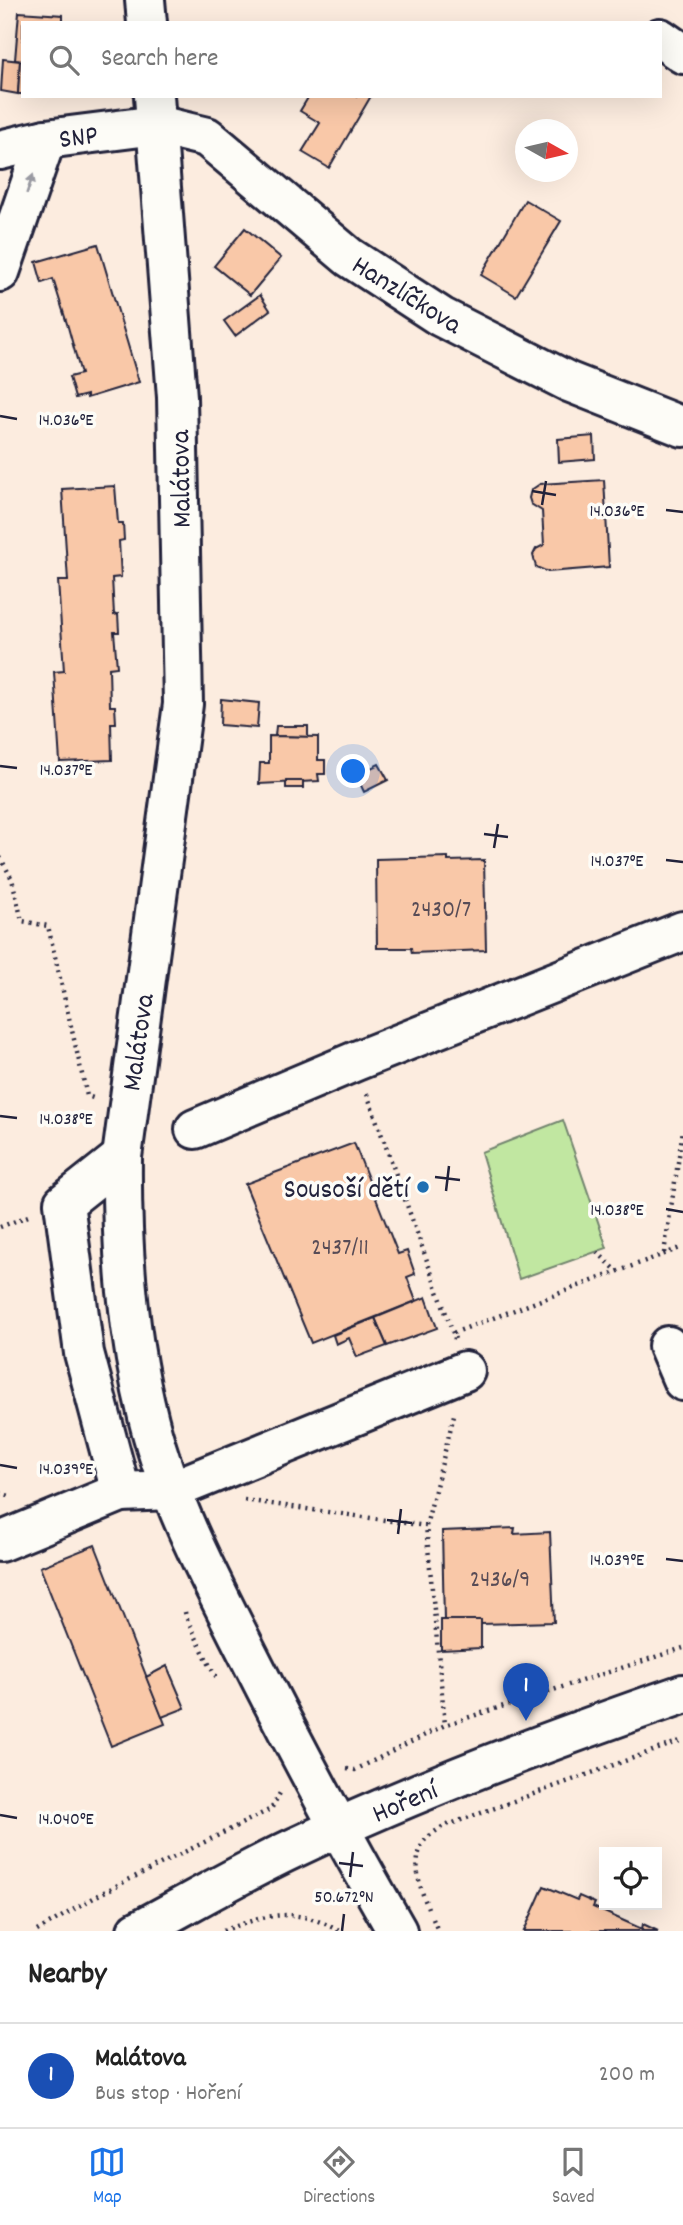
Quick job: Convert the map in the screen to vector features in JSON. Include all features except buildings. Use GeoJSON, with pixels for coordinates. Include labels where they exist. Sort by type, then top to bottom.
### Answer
{"type":"FeatureCollection","features":[{"type":"Feature","properties":{"kind":"street"},"geometry":{"type":"LineString","coordinates":[[145,0],[147,21]]}},
{"type":"Feature","properties":{"kind":"street"},"geometry":{"type":"LineString","coordinates":[[662,38],[683,54]]}},
{"type":"Feature","properties":{"kind":"street","name":"SNP"},"geometry":{"type":"LineString","coordinates":[[0,150],[156,111]]}},
{"type":"Feature","properties":{"kind":"street","name":"Hanzlíčkova"},"geometry":{"type":"LineString","coordinates":[[156,111],[207,137],[349,257],[440,317],[569,382],[683,427]]}},
{"type":"Feature","properties":{"kind":"street","name":"Malátova"},"geometry":{"type":"LineString","coordinates":[[156,111],[177,397],[183,704],[122,1157],[121,1225],[126,1292],[135,1357],[150,1423],[172,1490],[214,1587],[338,1828],[397,1931]]}},
{"type":"Feature","properties":{"kind":"street"},"geometry":{"type":"LineString","coordinates":[[0,272],[46,139]]}},
{"type":"Feature","properties":{"kind":"street"},"geometry":{"type":"LineString","coordinates":[[195,1129],[356,1061],[683,931]]}},
{"type":"Feature","properties":{"kind":"street"},"geometry":{"type":"LineString","coordinates":[[121,1492],[84,1353],[64,1203],[122,1157]]}},
{"type":"Feature","properties":{"kind":"street"},"geometry":{"type":"LineString","coordinates":[[668,1346],[683,1381]]}},
{"type":"Feature","properties":{"kind":"street"},"geometry":{"type":"LineString","coordinates":[[0,1542],[121,1492],[172,1490],[465,1371]]}},
{"type":"Feature","properties":{"kind":"street","name":"Hoření"},"geometry":{"type":"LineString","coordinates":[[136,1931],[274,1858],[338,1828],[494,1762],[683,1695]]}},
{"type":"Feature","properties":{"kind":"path"},"geometry":{"type":"LineString","coordinates":[[0,857],[12,878],[22,921],[48,926],[87,1096],[128,1107]]}},
{"type":"Feature","properties":{"kind":"path"},"geometry":{"type":"LineString","coordinates":[[378,1124],[465,1371],[426,1526],[444,1725]]}},
{"type":"Feature","properties":{"kind":"path"},"geometry":{"type":"LineString","coordinates":[[664,1254],[683,1130]]}},
{"type":"Feature","properties":{"kind":"path"},"geometry":{"type":"LineString","coordinates":[[0,1227],[33,1215]]}},
{"type":"Feature","properties":{"kind":"path"},"geometry":{"type":"LineString","coordinates":[[453,1333],[683,1247]]}},
{"type":"Feature","properties":{"kind":"path"},"geometry":{"type":"LineString","coordinates":[[597,1252],[617,1271]]}},
{"type":"Feature","properties":{"kind":"path"},"geometry":{"type":"LineString","coordinates":[[239,1499],[426,1526]]}},
{"type":"Feature","properties":{"kind":"path"},"geometry":{"type":"LineString","coordinates":[[185,1606],[191,1629],[214,1674],[222,1681]]}},
{"type":"Feature","properties":{"kind":"path"},"geometry":{"type":"LineString","coordinates":[[338,1768],[355,1770],[444,1725],[683,1648]]}},
{"type":"Feature","properties":{"kind":"path"},"geometry":{"type":"LineString","coordinates":[[438,1931],[418,1876],[419,1855],[425,1840],[442,1827],[585,1773],[683,1740]]}},
{"type":"Feature","properties":{"kind":"path"},"geometry":{"type":"LineString","coordinates":[[37,1931],[102,1893],[271,1809],[281,1787]]}},
{"type":"Feature","properties":{"kind":"path"},"geometry":{"type":"LineString","coordinates":[[223,1931],[262,1916],[301,1916],[323,1922],[339,1931]]}},
{"type":"Feature","properties":{"kind":"green space"},"geometry":{"type":"Polygon","coordinates":[[[563,1120],[607,1248],[519,1279],[481,1152],[563,1120]]]}},
{"type":"Feature","properties":{"kind":"place","name":"Sousoší dětí"},"geometry":{"type":"Point","coordinates":[423,1187]}},
{"type":"Feature","properties":{"kind":"place","name":"Malátova"},"geometry":{"type":"Point","coordinates":[526,1721]}}]}
